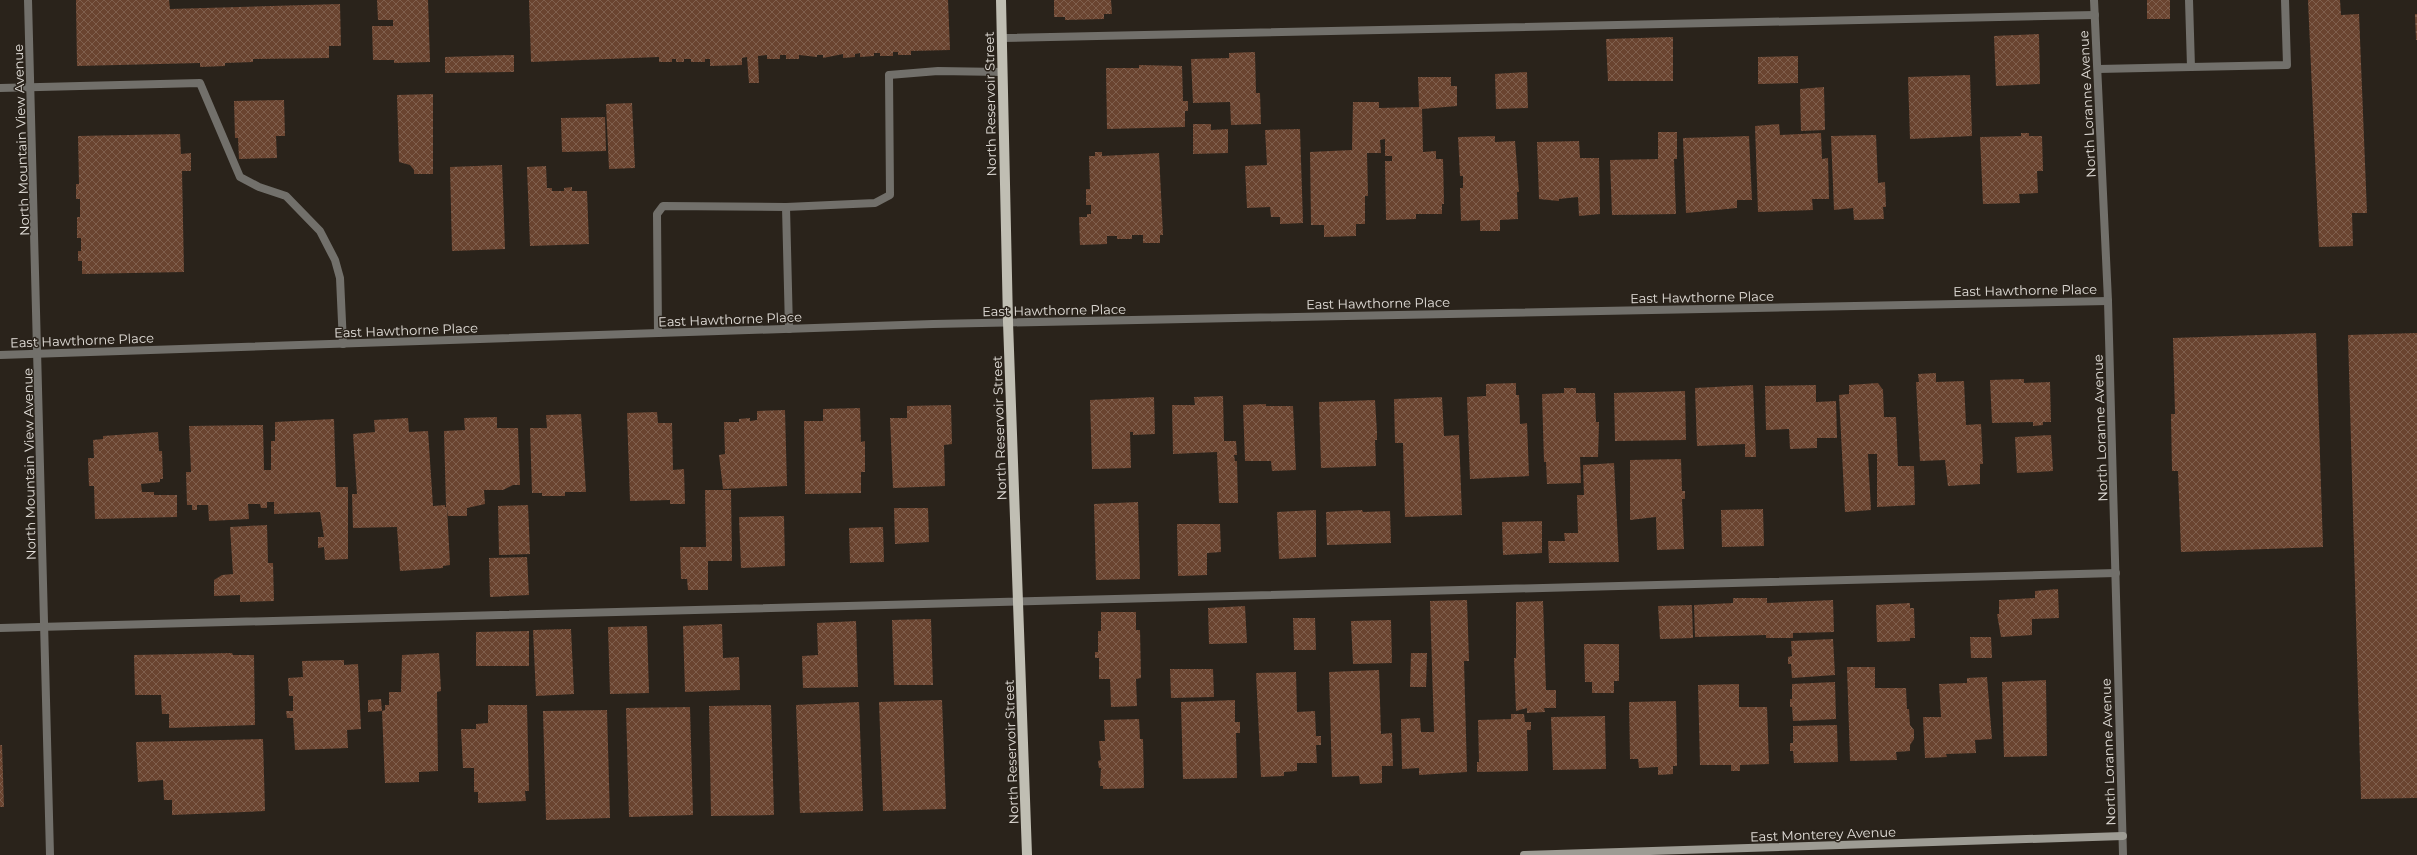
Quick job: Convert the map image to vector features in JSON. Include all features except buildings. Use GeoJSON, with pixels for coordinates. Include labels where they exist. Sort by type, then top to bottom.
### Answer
{"type":"FeatureCollection","features":[{"type":"Feature","properties":{"kind":"main road","name":"North Reservoir Street"},"geometry":{"type":"LineString","coordinates":[[1001,0],[1008,322],[1027,855]]}},
{"type":"Feature","properties":{"kind":"street","name":"North Mountain View Avenue"},"geometry":{"type":"LineString","coordinates":[[28,0],[39,353],[43,626],[50,855]]}},
{"type":"Feature","properties":{"kind":"street","name":"North Loranne Avenue"},"geometry":{"type":"LineString","coordinates":[[2094,0],[2108,301],[2123,855]]}},
{"type":"Feature","properties":{"kind":"street"},"geometry":{"type":"LineString","coordinates":[[2189,0],[2191,67]]}},
{"type":"Feature","properties":{"kind":"street"},"geometry":{"type":"LineString","coordinates":[[2098,69],[2287,65],[2285,0]]}},
{"type":"Feature","properties":{"kind":"street"},"geometry":{"type":"LineString","coordinates":[[1001,38],[2095,15]]}},
{"type":"Feature","properties":{"kind":"street"},"geometry":{"type":"LineString","coordinates":[[658,333],[657,214],[663,206],[786,207],[874,204],[890,195],[889,75],[938,71],[1002,72]]}},
{"type":"Feature","properties":{"kind":"street"},"geometry":{"type":"LineString","coordinates":[[0,88],[200,83],[240,177],[259,187],[286,196],[320,231],[335,260],[340,278],[343,344]]}},
{"type":"Feature","properties":{"kind":"street"},"geometry":{"type":"LineString","coordinates":[[786,207],[788,328]]}},
{"type":"Feature","properties":{"kind":"street","name":"East Hawthorne Place"},"geometry":{"type":"LineString","coordinates":[[0,355],[788,328],[1008,322],[2108,301]]}},
{"type":"Feature","properties":{"kind":"street"},"geometry":{"type":"LineString","coordinates":[[0,628],[2116,572]]}},
{"type":"Feature","properties":{"kind":"street","name":"East Monterey Avenue"},"geometry":{"type":"LineString","coordinates":[[1524,855],[2123,836]]}}]}
